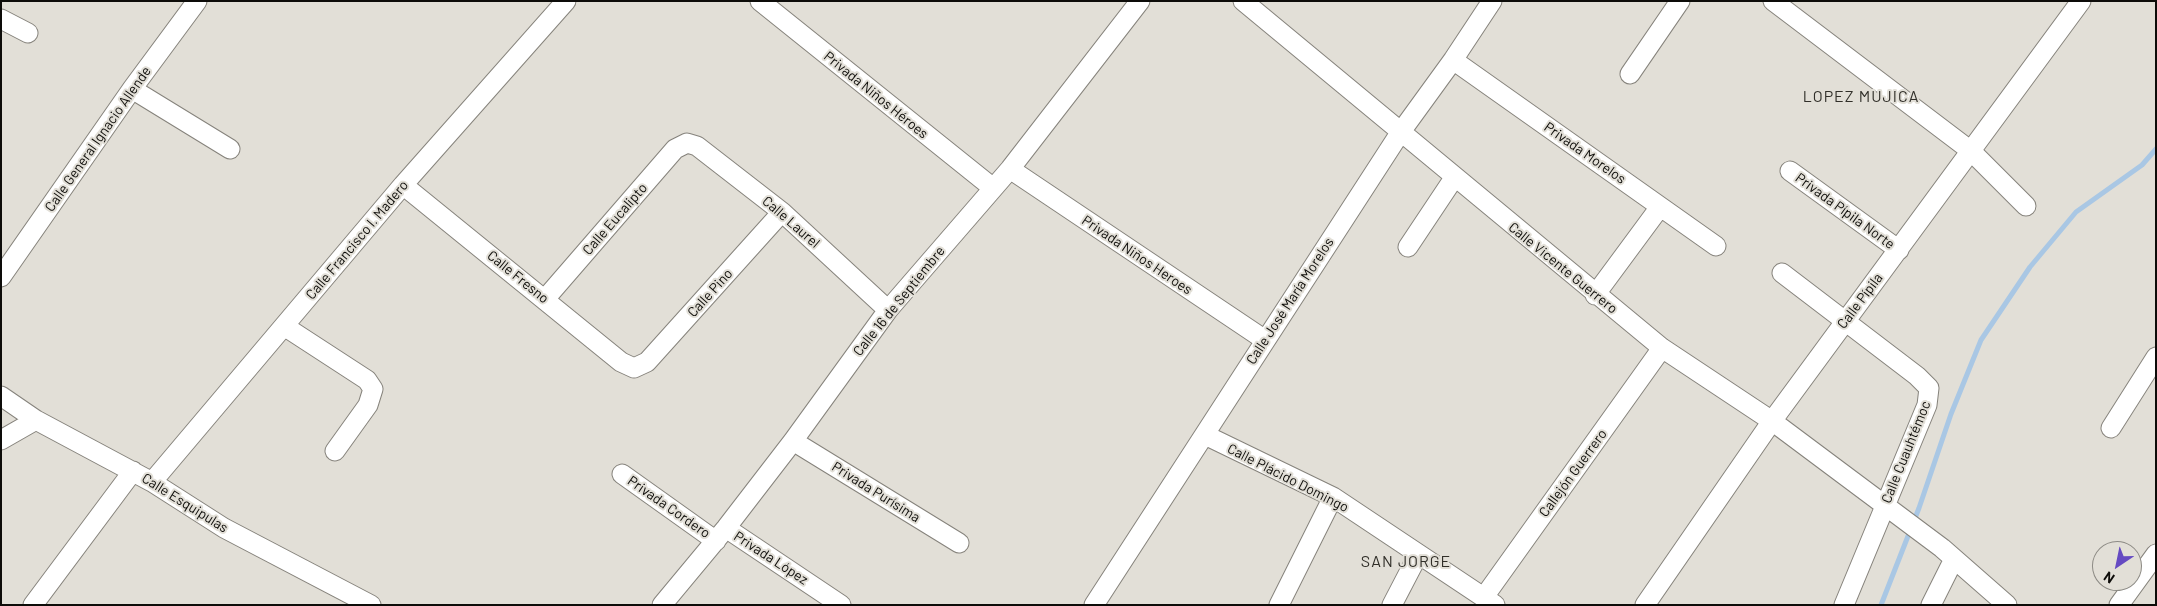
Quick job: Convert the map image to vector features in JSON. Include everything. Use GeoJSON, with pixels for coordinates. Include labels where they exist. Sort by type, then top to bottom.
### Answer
{"type":"FeatureCollection","features":[{"type":"Feature","properties":{"kind":"street","name":"Calle General Ignacio Allende"},"geometry":{"type":"LineString","coordinates":[[1,277],[132,89],[197,1]]}},
{"type":"Feature","properties":{"kind":"street","name":"Calle Francisco I. Madero"},"geometry":{"type":"LineString","coordinates":[[152,482],[403,185],[566,1]]}},
{"type":"Feature","properties":{"kind":"street","name":"Privada Niños Héroes"},"geometry":{"type":"LineString","coordinates":[[760,1],[993,188]]}},
{"type":"Feature","properties":{"kind":"street","name":"Calle 16 de Septiembre"},"geometry":{"type":"LineString","coordinates":[[662,605],[721,535],[794,441],[888,310],[1010,169],[1140,1]]}},
{"type":"Feature","properties":{"kind":"street","name":"Calle Vicente Guerrero"},"geometry":{"type":"LineString","coordinates":[[1243,1],[1595,295],[1662,348],[1772,421],[1948,553],[2007,605]]}},
{"type":"Feature","properties":{"kind":"street","name":"Calle José María Morelos"},"geometry":{"type":"LineString","coordinates":[[1094,605],[1400,133],[1453,60],[1492,1]]}},
{"type":"Feature","properties":{"kind":"street"},"geometry":{"type":"LineString","coordinates":[[1630,74],[1680,1]]}},
{"type":"Feature","properties":{"kind":"street"},"geometry":{"type":"LineString","coordinates":[[1773,1],[1971,151],[2026,206]]}},
{"type":"Feature","properties":{"kind":"street","name":"Calle Pípila"},"geometry":{"type":"LineString","coordinates":[[1645,605],[1772,421],[2081,1]]}},
{"type":"Feature","properties":{"kind":"street"},"geometry":{"type":"LineString","coordinates":[[1,19],[28,33]]}},
{"type":"Feature","properties":{"kind":"street","name":"Privada Morelos"},"geometry":{"type":"LineString","coordinates":[[1453,60],[1716,246]]}},
{"type":"Feature","properties":{"kind":"street"},"geometry":{"type":"LineString","coordinates":[[132,89],[230,149]]}},
{"type":"Feature","properties":{"kind":"street","name":"Calle Laurel"},"geometry":{"type":"LineString","coordinates":[[687,143],[697,146],[782,212],[888,310]]}},
{"type":"Feature","properties":{"kind":"street","name":"Calle Eucalipto"},"geometry":{"type":"LineString","coordinates":[[545,299],[675,149],[687,143]]}},
{"type":"Feature","properties":{"kind":"street","name":"Privada Niños Heroes"},"geometry":{"type":"LineString","coordinates":[[1010,169],[1265,340]]}},
{"type":"Feature","properties":{"kind":"street","name":"Privada Pípila Norte"},"geometry":{"type":"LineString","coordinates":[[1790,171],[1899,250]]}},
{"type":"Feature","properties":{"kind":"street"},"geometry":{"type":"LineString","coordinates":[[1408,247],[1454,178]]}},
{"type":"Feature","properties":{"kind":"street","name":"Calle Fresno"},"geometry":{"type":"LineString","coordinates":[[403,185],[621,362],[634,368]]}},
{"type":"Feature","properties":{"kind":"street"},"geometry":{"type":"LineString","coordinates":[[1595,295],[1660,206]]}},
{"type":"Feature","properties":{"kind":"street","name":"Calle Pino"},"geometry":{"type":"LineString","coordinates":[[634,368],[647,362],[782,212]]}},
{"type":"Feature","properties":{"kind":"street","name":"Calle Cuauhtémoc"},"geometry":{"type":"LineString","coordinates":[[1782,273],[1917,376],[1929,388],[1927,405],[1891,511],[1844,605]]}},
{"type":"Feature","properties":{"kind":"street"},"geometry":{"type":"LineString","coordinates":[[284,326],[367,380],[373,389],[368,405],[335,451]]}},
{"type":"Feature","properties":{"kind":"street","name":"Callejón Guerrero"},"geometry":{"type":"LineString","coordinates":[[1490,601],[1662,348]]}},
{"type":"Feature","properties":{"kind":"street"},"geometry":{"type":"LineString","coordinates":[[2111,428],[2156,357]]}},
{"type":"Feature","properties":{"kind":"street","name":"Calle Esquipulas"},"geometry":{"type":"LineString","coordinates":[[1,396],[36,420],[152,482],[224,528],[371,605]]}},
{"type":"Feature","properties":{"kind":"street"},"geometry":{"type":"LineString","coordinates":[[1,440],[36,420]]}},
{"type":"Feature","properties":{"kind":"street","name":"Calle Plácido Domingo"},"geometry":{"type":"LineString","coordinates":[[1205,435],[1332,497],[1490,601]]}},
{"type":"Feature","properties":{"kind":"street","name":"Privada Purísima"},"geometry":{"type":"LineString","coordinates":[[794,441],[959,543]]}},
{"type":"Feature","properties":{"kind":"street"},"geometry":{"type":"LineString","coordinates":[[33,605],[133,471]]}},
{"type":"Feature","properties":{"kind":"street","name":"Privada Cordero"},"geometry":{"type":"LineString","coordinates":[[622,474],[721,535]]}},
{"type":"Feature","properties":{"kind":"street"},"geometry":{"type":"LineString","coordinates":[[1279,605],[1332,497]]}},
{"type":"Feature","properties":{"kind":"street","name":"Privada López"},"geometry":{"type":"LineString","coordinates":[[721,535],[841,605]]}},
{"type":"Feature","properties":{"kind":"street"},"geometry":{"type":"LineString","coordinates":[[1931,605],[1948,553]]}},
{"type":"Feature","properties":{"kind":"street"},"geometry":{"type":"LineString","coordinates":[[2119,605],[2156,554]]}},
{"type":"Feature","properties":{"kind":"street"},"geometry":{"type":"LineString","coordinates":[[1392,605],[1418,555]]}},
{"type":"Feature","properties":{"kind":"waterway"},"geometry":{"type":"LineString","coordinates":[[1881,605],[1919,508],[1951,414],[1981,340],[2030,267],[2076,212],[2142,165],[2156,149]]}},
{"type":"Feature","properties":{"kind":"district","name":"LOPEZ MUJICA"},"geometry":{"type":"Point","coordinates":[1861,97]}},
{"type":"Feature","properties":{"kind":"district","name":"SAN JORGE"},"geometry":{"type":"Point","coordinates":[1406,562]}}]}
